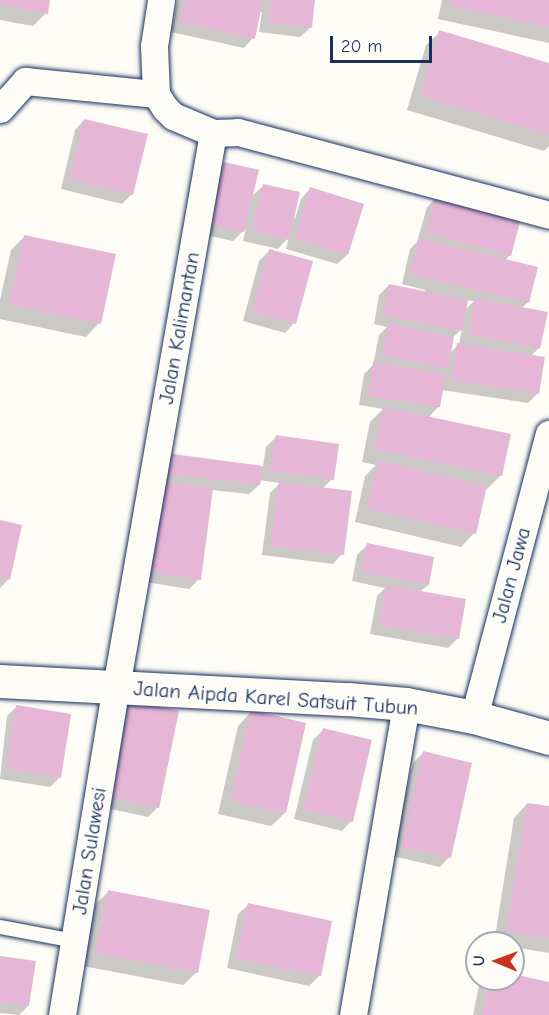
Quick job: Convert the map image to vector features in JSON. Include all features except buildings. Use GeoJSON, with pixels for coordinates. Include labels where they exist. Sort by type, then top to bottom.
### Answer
{"type":"FeatureCollection","features":[{"type":"Feature","properties":{"kind":"street"},"geometry":{"type":"LineString","coordinates":[[161,0],[154,46],[156,94],[173,116],[213,133],[238,132],[549,215]]}},
{"type":"Feature","properties":{"kind":"street"},"geometry":{"type":"LineString","coordinates":[[0,109],[25,81],[156,94]]}},
{"type":"Feature","properties":{"kind":"street","name":"Jalan Kalimantan"},"geometry":{"type":"LineString","coordinates":[[116,687],[213,133]]}},
{"type":"Feature","properties":{"kind":"street","name":"Jalan Jawa"},"geometry":{"type":"LineString","coordinates":[[474,717],[549,434]]}},
{"type":"Feature","properties":{"kind":"street","name":"Jalan Aipda Karel Satsuit Tubun"},"geometry":{"type":"LineString","coordinates":[[0,681],[406,704],[474,717],[549,738]]}},
{"type":"Feature","properties":{"kind":"street","name":"Jalan Sulawesi"},"geometry":{"type":"LineString","coordinates":[[62,1015],[116,687]]}},
{"type":"Feature","properties":{"kind":"street"},"geometry":{"type":"LineString","coordinates":[[353,1015],[406,704]]}},
{"type":"Feature","properties":{"kind":"lane"},"geometry":{"type":"LineString","coordinates":[[0,927],[74,941]]}}]}
